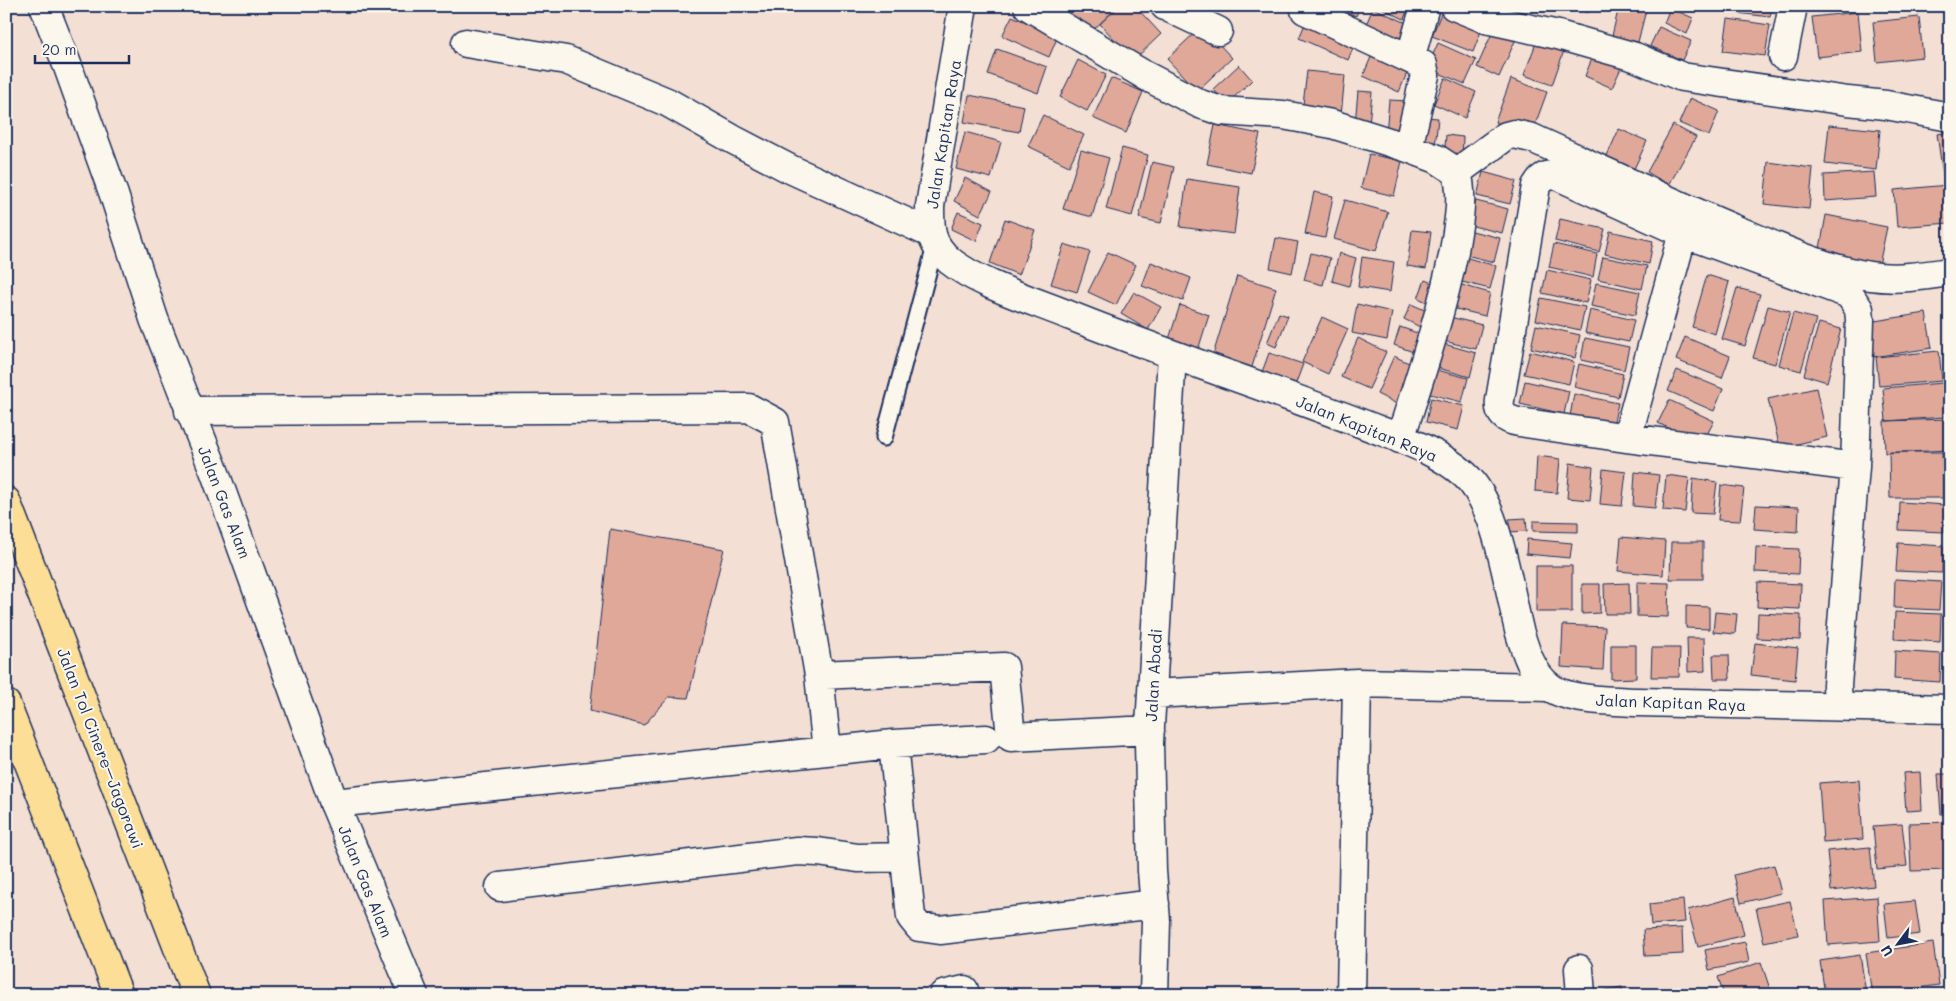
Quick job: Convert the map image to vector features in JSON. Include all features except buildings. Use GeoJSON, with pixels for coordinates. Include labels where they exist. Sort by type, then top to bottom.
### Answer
{"type":"FeatureCollection","features":[{"type":"Feature","properties":{"kind":"highway","name":"Jalan Tol Cinere–Jagorawi"},"geometry":{"type":"LineString","coordinates":[[6,501],[196,995]]}},
{"type":"Feature","properties":{"kind":"highway"},"geometry":{"type":"LineString","coordinates":[[6,704],[119,995]]}},
{"type":"Feature","properties":{"kind":"street","name":"Jalan Gas Alam"},"geometry":{"type":"LineString","coordinates":[[44,6],[114,195],[154,319],[215,473],[334,803],[414,995]]}},
{"type":"Feature","properties":{"kind":"street","name":"Jalan Kapitan Raya"},"geometry":{"type":"LineString","coordinates":[[963,6],[930,206],[933,239],[949,260],[969,274],[1172,355],[1324,409],[1400,439],[1434,454],[1453,465],[1476,487],[1493,527],[1526,654],[1536,672],[1549,687],[1560,693],[1597,700],[1950,709]]}},
{"type":"Feature","properties":{"kind":"street"},"geometry":{"type":"LineString","coordinates":[[1165,6],[1218,31]]}},
{"type":"Feature","properties":{"kind":"street"},"geometry":{"type":"LineString","coordinates":[[1410,59],[1425,6]]}},
{"type":"Feature","properties":{"kind":"street"},"geometry":{"type":"LineString","coordinates":[[1454,6],[1486,19],[1558,34],[1636,57],[1682,77],[1886,105],[1950,117]]}},
{"type":"Feature","properties":{"kind":"street"},"geometry":{"type":"LineString","coordinates":[[1783,56],[1793,6]]}},
{"type":"Feature","properties":{"kind":"street"},"geometry":{"type":"LineString","coordinates":[[1042,10],[1146,76],[1200,104],[1221,110],[1283,115],[1324,122],[1408,148],[1437,159],[1457,172]]}},
{"type":"Feature","properties":{"kind":"street"},"geometry":{"type":"LineString","coordinates":[[1305,10],[1423,65],[1425,74],[1408,148]]}},
{"type":"Feature","properties":{"kind":"street"},"geometry":{"type":"LineString","coordinates":[[466,43],[566,60],[668,102],[788,168],[933,239]]}},
{"type":"Feature","properties":{"kind":"street"},"geometry":{"type":"LineString","coordinates":[[1457,172],[1506,136],[1514,134],[1532,138],[1710,219],[1815,260],[1870,276],[1887,278],[1916,278],[1950,272]]}},
{"type":"Feature","properties":{"kind":"street"},"geometry":{"type":"LineString","coordinates":[[1400,439],[1446,288],[1456,238],[1460,200],[1457,172]]}},
{"type":"Feature","properties":{"kind":"street"},"geometry":{"type":"LineString","coordinates":[[1838,706],[1837,686],[1855,467],[1860,320],[1859,309],[1854,300],[1849,294],[1841,290],[1683,234],[1558,176],[1547,175],[1539,181],[1536,186],[1499,407],[1503,416],[1512,421],[1627,438],[1855,467]]}},
{"type":"Feature","properties":{"kind":"street"},"geometry":{"type":"LineString","coordinates":[[1627,438],[1683,234]]}},
{"type":"Feature","properties":{"kind":"street","name":"Jalan Abadi"},"geometry":{"type":"LineString","coordinates":[[1154,995],[1155,904],[1152,870],[1150,730],[1172,355]]}},
{"type":"Feature","properties":{"kind":"street"},"geometry":{"type":"LineString","coordinates":[[190,411],[749,408],[775,422],[819,675],[827,752]]}},
{"type":"Feature","properties":{"kind":"street"},"geometry":{"type":"LineString","coordinates":[[819,675],[1004,667],[1011,737],[1150,730]]}},
{"type":"Feature","properties":{"kind":"street"},"geometry":{"type":"LineString","coordinates":[[1352,995],[1357,683]]}},
{"type":"Feature","properties":{"kind":"street"},"geometry":{"type":"LineString","coordinates":[[1152,694],[1357,683],[1549,687]]}},
{"type":"Feature","properties":{"kind":"street"},"geometry":{"type":"LineString","coordinates":[[334,803],[893,744],[986,739]]}},
{"type":"Feature","properties":{"kind":"street"},"geometry":{"type":"LineString","coordinates":[[893,744],[911,917],[919,927],[940,930],[1155,904]]}},
{"type":"Feature","properties":{"kind":"street"},"geometry":{"type":"LineString","coordinates":[[500,887],[797,851],[858,858],[904,857]]}},
{"type":"Feature","properties":{"kind":"lane"},"geometry":{"type":"LineString","coordinates":[[884,438],[933,239]]}}]}
